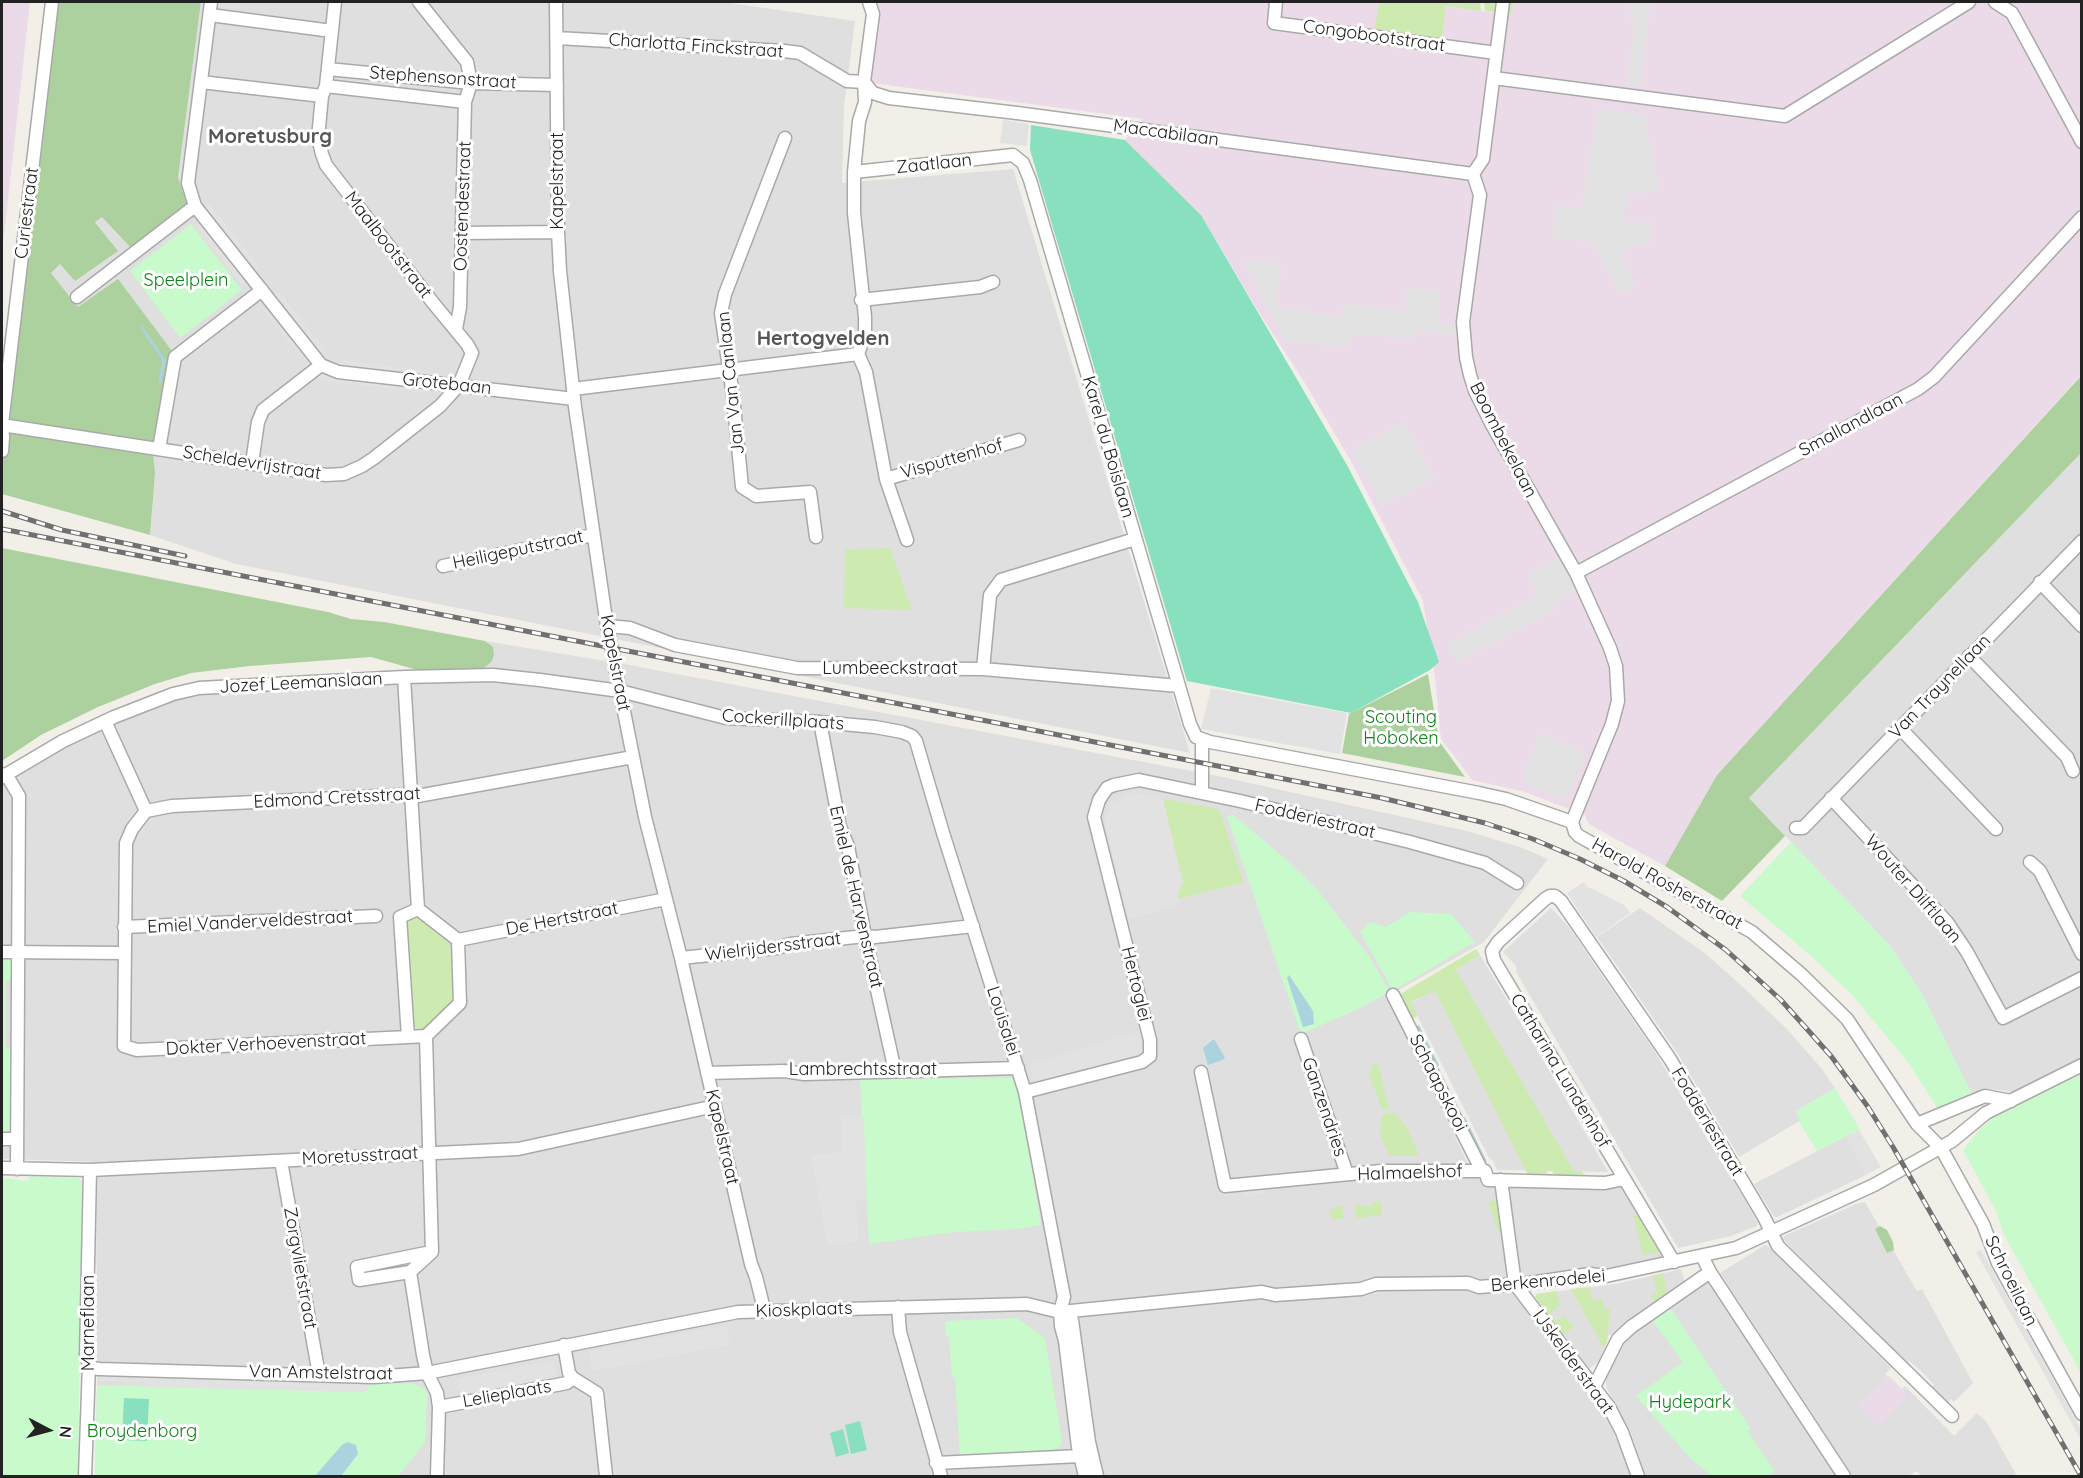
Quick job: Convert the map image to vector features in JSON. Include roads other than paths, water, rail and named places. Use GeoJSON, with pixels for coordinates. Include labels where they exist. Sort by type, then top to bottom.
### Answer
{"type":"FeatureCollection","features":[{"type":"Feature","properties":{"kind":"street","name":"Curiestraat"},"geometry":{"type":"LineString","coordinates":[[2,451],[2,425],[52,2]]}},
{"type":"Feature","properties":{"kind":"street"},"geometry":{"type":"LineString","coordinates":[[211,2],[188,183],[195,206],[321,365],[263,410],[258,422],[252,463]]}},
{"type":"Feature","properties":{"kind":"street","name":"Maalbootstraat"},"geometry":{"type":"LineString","coordinates":[[335,2],[318,138],[326,165],[467,344],[471,353],[459,385]]}},
{"type":"Feature","properties":{"kind":"street"},"geometry":{"type":"LineString","coordinates":[[419,2],[467,62],[471,83]]}},
{"type":"Feature","properties":{"kind":"street","name":"Kapelstraat"},"geometry":{"type":"LineString","coordinates":[[556,2],[558,232],[573,394],[606,626],[645,817],[681,958],[751,1264],[762,1301],[762,1311]]}},
{"type":"Feature","properties":{"kind":"street"},"geometry":{"type":"LineString","coordinates":[[869,2],[873,14],[864,82],[865,102],[859,121],[855,172],[854,213],[865,334],[858,354],[866,372],[886,478],[907,540]]}},
{"type":"Feature","properties":{"kind":"street","name":"Congobootstraat"},"geometry":{"type":"LineString","coordinates":[[1276,2],[1274,23],[1496,53]]}},
{"type":"Feature","properties":{"kind":"street"},"geometry":{"type":"LineString","coordinates":[[1473,174],[1483,159],[1503,2]]}},
{"type":"Feature","properties":{"kind":"street"},"geometry":{"type":"LineString","coordinates":[[1494,78],[1785,116],[1969,2]]}},
{"type":"Feature","properties":{"kind":"street"},"geometry":{"type":"LineString","coordinates":[[1995,2],[2012,13],[2082,142]]}},
{"type":"Feature","properties":{"kind":"street"},"geometry":{"type":"LineString","coordinates":[[210,15],[332,31]]}},
{"type":"Feature","properties":{"kind":"street","name":"Charlotta Finckstraat"},"geometry":{"type":"LineString","coordinates":[[557,38],[800,53],[847,81],[864,82]]}},
{"type":"Feature","properties":{"kind":"street","name":"Stephensonstraat"},"geometry":{"type":"LineString","coordinates":[[328,69],[471,83],[557,84]]}},
{"type":"Feature","properties":{"kind":"street","name":"Stephensonstraat"},"geometry":{"type":"LineString","coordinates":[[201,82],[465,102]]}},
{"type":"Feature","properties":{"kind":"street","name":"Maccabilaan"},"geometry":{"type":"LineString","coordinates":[[864,82],[873,93],[889,98],[1028,114],[1473,174]]}},
{"type":"Feature","properties":{"kind":"street","name":"Oostendestraat"},"geometry":{"type":"LineString","coordinates":[[456,329],[460,307],[465,102],[471,83]]}},
{"type":"Feature","properties":{"kind":"street","name":"Jan Van Canlaan"},"geometry":{"type":"LineString","coordinates":[[785,138],[724,297],[721,313],[733,396],[742,487],[756,496],[810,492],[816,537]]}},
{"type":"Feature","properties":{"kind":"street","name":"Zaatlaan"},"geometry":{"type":"LineString","coordinates":[[855,172],[1013,155]]}},
{"type":"Feature","properties":{"kind":"street","name":"Karel du Boislaan"},"geometry":{"type":"LineString","coordinates":[[1013,155],[1023,163],[1030,180],[1193,732],[1202,740]]}},
{"type":"Feature","properties":{"kind":"street","name":"Boombekelaan"},"geometry":{"type":"LineString","coordinates":[[1473,174],[1480,195],[1463,322],[1470,375],[1475,391],[1491,423],[1576,573],[1611,648],[1616,666],[1619,686],[1618,701],[1612,724],[1572,822]]}},
{"type":"Feature","properties":{"kind":"street"},"geometry":{"type":"LineString","coordinates":[[77,297],[195,206]]}},
{"type":"Feature","properties":{"kind":"street","name":"Smallandlaan"},"geometry":{"type":"LineString","coordinates":[[1576,573],[1918,389],[1934,377],[2082,217]]}},
{"type":"Feature","properties":{"kind":"street"},"geometry":{"type":"LineString","coordinates":[[462,233],[558,232]]}},
{"type":"Feature","properties":{"kind":"street"},"geometry":{"type":"LineString","coordinates":[[861,300],[980,286],[993,282]]}},
{"type":"Feature","properties":{"kind":"street","name":"Scheldevrijstraat"},"geometry":{"type":"LineString","coordinates":[[159,449],[175,357],[262,290]]}},
{"type":"Feature","properties":{"kind":"street","name":"Grotebaan"},"geometry":{"type":"LineString","coordinates":[[321,365],[338,372],[573,394],[728,370],[858,354]]}},
{"type":"Feature","properties":{"kind":"street","name":"Scheldevrijstraat"},"geometry":{"type":"LineString","coordinates":[[2,425],[326,475],[344,474],[374,458],[440,406],[459,385]]}},
{"type":"Feature","properties":{"kind":"street","name":"Visputtenhof"},"geometry":{"type":"LineString","coordinates":[[886,478],[1019,440]]}},
{"type":"Feature","properties":{"kind":"street","name":"Heiligeputstraat"},"geometry":{"type":"LineString","coordinates":[[443,566],[593,535]]}},
{"type":"Feature","properties":{"kind":"street"},"geometry":{"type":"LineString","coordinates":[[983,669],[990,595],[1001,580],[1135,539]]}},
{"type":"Feature","properties":{"kind":"street","name":"Van Traynellaan"},"geometry":{"type":"LineString","coordinates":[[1796,828],[1803,828],[2082,541]]}},
{"type":"Feature","properties":{"kind":"street"},"geometry":{"type":"LineString","coordinates":[[2040,582],[2082,626]]}},
{"type":"Feature","properties":{"kind":"street","name":"Lumbeeckstraat"},"geometry":{"type":"LineString","coordinates":[[606,626],[630,628],[675,645],[797,668],[983,669],[1179,686]]}},
{"type":"Feature","properties":{"kind":"street"},"geometry":{"type":"LineString","coordinates":[[1969,656],[2067,757],[2073,771]]}},
{"type":"Feature","properties":{"kind":"street","name":"Jozef Leemanslaan"},"geometry":{"type":"LineString","coordinates":[[4,776],[63,741],[105,721],[173,694],[199,688],[404,677],[493,675],[620,691]]}},
{"type":"Feature","properties":{"kind":"street"},"geometry":{"type":"LineString","coordinates":[[404,677],[418,909],[458,940],[460,1003],[426,1036],[432,1252],[410,1272],[360,1280],[357,1267],[432,1252]]}},
{"type":"Feature","properties":{"kind":"street","name":"Cockerillplaats"},"geometry":{"type":"LineString","coordinates":[[620,691],[726,718],[875,727],[912,736]]}},
{"type":"Feature","properties":{"kind":"street"},"geometry":{"type":"LineString","coordinates":[[2,952],[124,952],[126,843],[132,829],[146,811],[105,721]]}},
{"type":"Feature","properties":{"kind":"street","name":"Emiel de Harvenstraat"},"geometry":{"type":"LineString","coordinates":[[820,722],[840,827],[848,846],[895,1071]]}},
{"type":"Feature","properties":{"kind":"street"},"geometry":{"type":"LineString","coordinates":[[1900,728],[1996,828]]}},
{"type":"Feature","properties":{"kind":"street","name":"Louisalei"},"geometry":{"type":"LineString","coordinates":[[912,736],[916,741],[1025,1092],[1064,1297],[1060,1312],[1080,1456],[1085,1476]]}},
{"type":"Feature","properties":{"kind":"street"},"geometry":{"type":"LineString","coordinates":[[1202,740],[1202,792]]}},
{"type":"Feature","properties":{"kind":"street","name":"Harold Rosherstraat"},"geometry":{"type":"LineString","coordinates":[[1202,740],[1479,793],[1506,799],[1572,822],[1579,836],[1752,932],[1794,967],[1847,1019],[1917,1124],[1941,1148]]}},
{"type":"Feature","properties":{"kind":"street","name":"Edmond Cretsstraat"},"geometry":{"type":"LineString","coordinates":[[146,811],[172,806],[400,795],[412,797],[633,757]]}},
{"type":"Feature","properties":{"kind":"street"},"geometry":{"type":"LineString","coordinates":[[4,776],[18,796],[17,1169]]}},
{"type":"Feature","properties":{"kind":"street","name":"Fodderiestraat"},"geometry":{"type":"LineString","coordinates":[[1107,788],[1114,784],[1139,780],[1202,792],[1485,863],[1517,883]]}},
{"type":"Feature","properties":{"kind":"street","name":"Hertoglei"},"geometry":{"type":"LineString","coordinates":[[1025,1092],[1142,1062],[1150,1056],[1150,1040],[1094,817],[1099,800],[1107,788]]}},
{"type":"Feature","properties":{"kind":"street","name":"Wouter Dilftlaan"},"geometry":{"type":"LineString","coordinates":[[1831,798],[1947,922],[1967,952],[2003,1018],[2082,978]]}},
{"type":"Feature","properties":{"kind":"street"},"geometry":{"type":"LineString","coordinates":[[2030,862],[2040,871],[2082,954]]}},
{"type":"Feature","properties":{"kind":"street","name":"Fodderiestraat"},"geometry":{"type":"LineString","coordinates":[[1555,896],[1670,1059],[1764,1217],[1778,1246],[1952,1416]]}},
{"type":"Feature","properties":{"kind":"street","name":"Catharina Lundenhof"},"geometry":{"type":"LineString","coordinates":[[1555,896],[1545,898],[1497,942],[1492,951],[1493,955],[1674,1262]]}},
{"type":"Feature","properties":{"kind":"street","name":"De Hertstraat"},"geometry":{"type":"LineString","coordinates":[[458,940],[666,900]]}},
{"type":"Feature","properties":{"kind":"street"},"geometry":{"type":"LineString","coordinates":[[408,1037],[400,917],[418,909]]}},
{"type":"Feature","properties":{"kind":"street","name":"Emiel Vanderveldestraat"},"geometry":{"type":"LineString","coordinates":[[124,927],[376,916]]}},
{"type":"Feature","properties":{"kind":"street","name":"Wielrijdersstraat"},"geometry":{"type":"LineString","coordinates":[[681,958],[777,948],[791,944],[865,936],[875,938],[973,926]]}},
{"type":"Feature","properties":{"kind":"street","name":"Dokter Verhoevenstraat"},"geometry":{"type":"LineString","coordinates":[[124,952],[124,1046],[137,1050],[426,1036]]}},
{"type":"Feature","properties":{"kind":"street","name":"Schaapskooi"},"geometry":{"type":"LineString","coordinates":[[1393,995],[1482,1171]]}},
{"type":"Feature","properties":{"kind":"street","name":"Ganzendries"},"geometry":{"type":"LineString","coordinates":[[1300,1039],[1347,1174]]}},
{"type":"Feature","properties":{"kind":"street","name":"Berkenrodelei"},"geometry":{"type":"LineString","coordinates":[[1060,1312],[1262,1292],[1275,1295],[1361,1289],[1376,1284],[1468,1283],[1479,1287],[1590,1274],[1606,1276],[1736,1248],[1874,1185],[1941,1148],[1961,1135],[1986,1113],[2082,1065]]}},
{"type":"Feature","properties":{"kind":"street","name":"Lambrechtsstraat"},"geometry":{"type":"LineString","coordinates":[[707,1073],[784,1071],[804,1074],[1018,1068]]}},
{"type":"Feature","properties":{"kind":"street","name":"Halmaelshof"},"geometry":{"type":"LineString","coordinates":[[1201,1072],[1225,1186],[1381,1171],[1485,1171],[1488,1180],[1605,1183],[1624,1179]]}},
{"type":"Feature","properties":{"kind":"street"},"geometry":{"type":"LineString","coordinates":[[1917,1124],[1985,1096],[2011,1101]]}},
{"type":"Feature","properties":{"kind":"street","name":"Moretusstraat"},"geometry":{"type":"LineString","coordinates":[[2,1168],[90,1170],[518,1149],[715,1106]]}},
{"type":"Feature","properties":{"kind":"street"},"geometry":{"type":"LineString","coordinates":[[2,1138],[17,1139]]}},
{"type":"Feature","properties":{"kind":"street","name":"Schroeilaan"},"geometry":{"type":"LineString","coordinates":[[1941,1148],[1983,1224],[1998,1263],[2082,1414]]}},
{"type":"Feature","properties":{"kind":"street","name":"Zorgvlietstraat"},"geometry":{"type":"LineString","coordinates":[[281,1161],[319,1376]]}},
{"type":"Feature","properties":{"kind":"street","name":"Marneflaan"},"geometry":{"type":"LineString","coordinates":[[85,1476],[89,1364],[86,1357],[90,1170]]}},
{"type":"Feature","properties":{"kind":"street"},"geometry":{"type":"LineString","coordinates":[[1501,1180],[1515,1284]]}},
{"type":"Feature","properties":{"kind":"street"},"geometry":{"type":"LineString","coordinates":[[1702,1256],[1710,1272],[1844,1476]]}},
{"type":"Feature","properties":{"kind":"street"},"geometry":{"type":"LineString","coordinates":[[410,1272],[427,1373],[437,1393],[440,1407],[437,1476]]}},
{"type":"Feature","properties":{"kind":"street"},"geometry":{"type":"LineString","coordinates":[[1594,1387],[1618,1339],[1631,1327],[1710,1272]]}},
{"type":"Feature","properties":{"kind":"street","name":"IJskelderstraat"},"geometry":{"type":"LineString","coordinates":[[1515,1284],[1609,1407],[1622,1432],[1638,1476]]}},
{"type":"Feature","properties":{"kind":"street","name":"Kioskplaats"},"geometry":{"type":"LineString","coordinates":[[551,1347],[724,1314],[762,1311],[1027,1304],[1060,1312]]}},
{"type":"Feature","properties":{"kind":"street"},"geometry":{"type":"LineString","coordinates":[[898,1307],[900,1332],[941,1476]]}},
{"type":"Feature","properties":{"kind":"street"},"geometry":{"type":"LineString","coordinates":[[1060,1312],[1068,1314],[1074,1325],[1089,1442],[1098,1476]]}},
{"type":"Feature","properties":{"kind":"street"},"geometry":{"type":"LineString","coordinates":[[564,1345],[569,1373],[597,1393],[606,1476]]}},
{"type":"Feature","properties":{"kind":"street","name":"Van Amstelstraat"},"geometry":{"type":"LineString","coordinates":[[89,1364],[99,1369],[374,1377],[427,1373],[551,1347]]}},
{"type":"Feature","properties":{"kind":"street","name":"Lelieplaats"},"geometry":{"type":"LineString","coordinates":[[440,1407],[567,1383],[573,1378]]}},
{"type":"Feature","properties":{"kind":"street"},"geometry":{"type":"LineString","coordinates":[[936,1463],[1080,1456]]}},
{"type":"Feature","properties":{"kind":"water"},"geometry":{"type":"Polygon","coordinates":[[[1289,975],[1313,1011],[1314,1024],[1303,1027],[1287,978],[1289,975]]]}},
{"type":"Feature","properties":{"kind":"water"},"geometry":{"type":"Polygon","coordinates":[[[1419,1025],[1439,1065],[1433,1068],[1413,1028],[1419,1025]]]}},
{"type":"Feature","properties":{"kind":"water"},"geometry":{"type":"Polygon","coordinates":[[[1214,1039],[1225,1058],[1208,1065],[1203,1048],[1214,1039]]]}},
{"type":"Feature","properties":{"kind":"water"},"geometry":{"type":"Polygon","coordinates":[[[1465,1117],[1487,1162],[1480,1161],[1459,1120],[1465,1117]]]}},
{"type":"Feature","properties":{"kind":"water"},"geometry":{"type":"Polygon","coordinates":[[[347,1442],[356,1445],[358,1454],[341,1476],[315,1476],[342,1445],[347,1442]]]}},
{"type":"Feature","properties":{"kind":"waterway"},"geometry":{"type":"LineString","coordinates":[[142,328],[164,360],[160,382]]}},
{"type":"Feature","properties":{"kind":"railway"},"geometry":{"type":"LineString","coordinates":[[2,511],[62,530],[185,556]]}},
{"type":"Feature","properties":{"kind":"railway"},"geometry":{"type":"LineString","coordinates":[[2,529],[1382,798],[1485,823],[1533,839],[1580,859],[1624,881],[1667,907],[1726,950],[1781,1000],[1831,1056],[1868,1107],[1893,1147],[2081,1476]]}},
{"type":"Feature","properties":{"kind":"district","name":"Moretusburg"},"geometry":{"type":"Point","coordinates":[270,137]}},
{"type":"Feature","properties":{"kind":"district","name":"Hertogvelden"},"geometry":{"type":"Point","coordinates":[823,339]}},
{"type":"Feature","properties":{"kind":"park label","name":"Speelplein"},"geometry":{"type":"Point","coordinates":[186,281]}},
{"type":"Feature","properties":{"kind":"park label","name":"Scouting Hoboken"},"geometry":{"type":"Point","coordinates":[1401,728]}},
{"type":"Feature","properties":{"kind":"park label","name":"Hydepark"},"geometry":{"type":"Point","coordinates":[1690,1403]}},
{"type":"Feature","properties":{"kind":"park label","name":"Broydenborg"},"geometry":{"type":"Point","coordinates":[142,1432]}}]}
